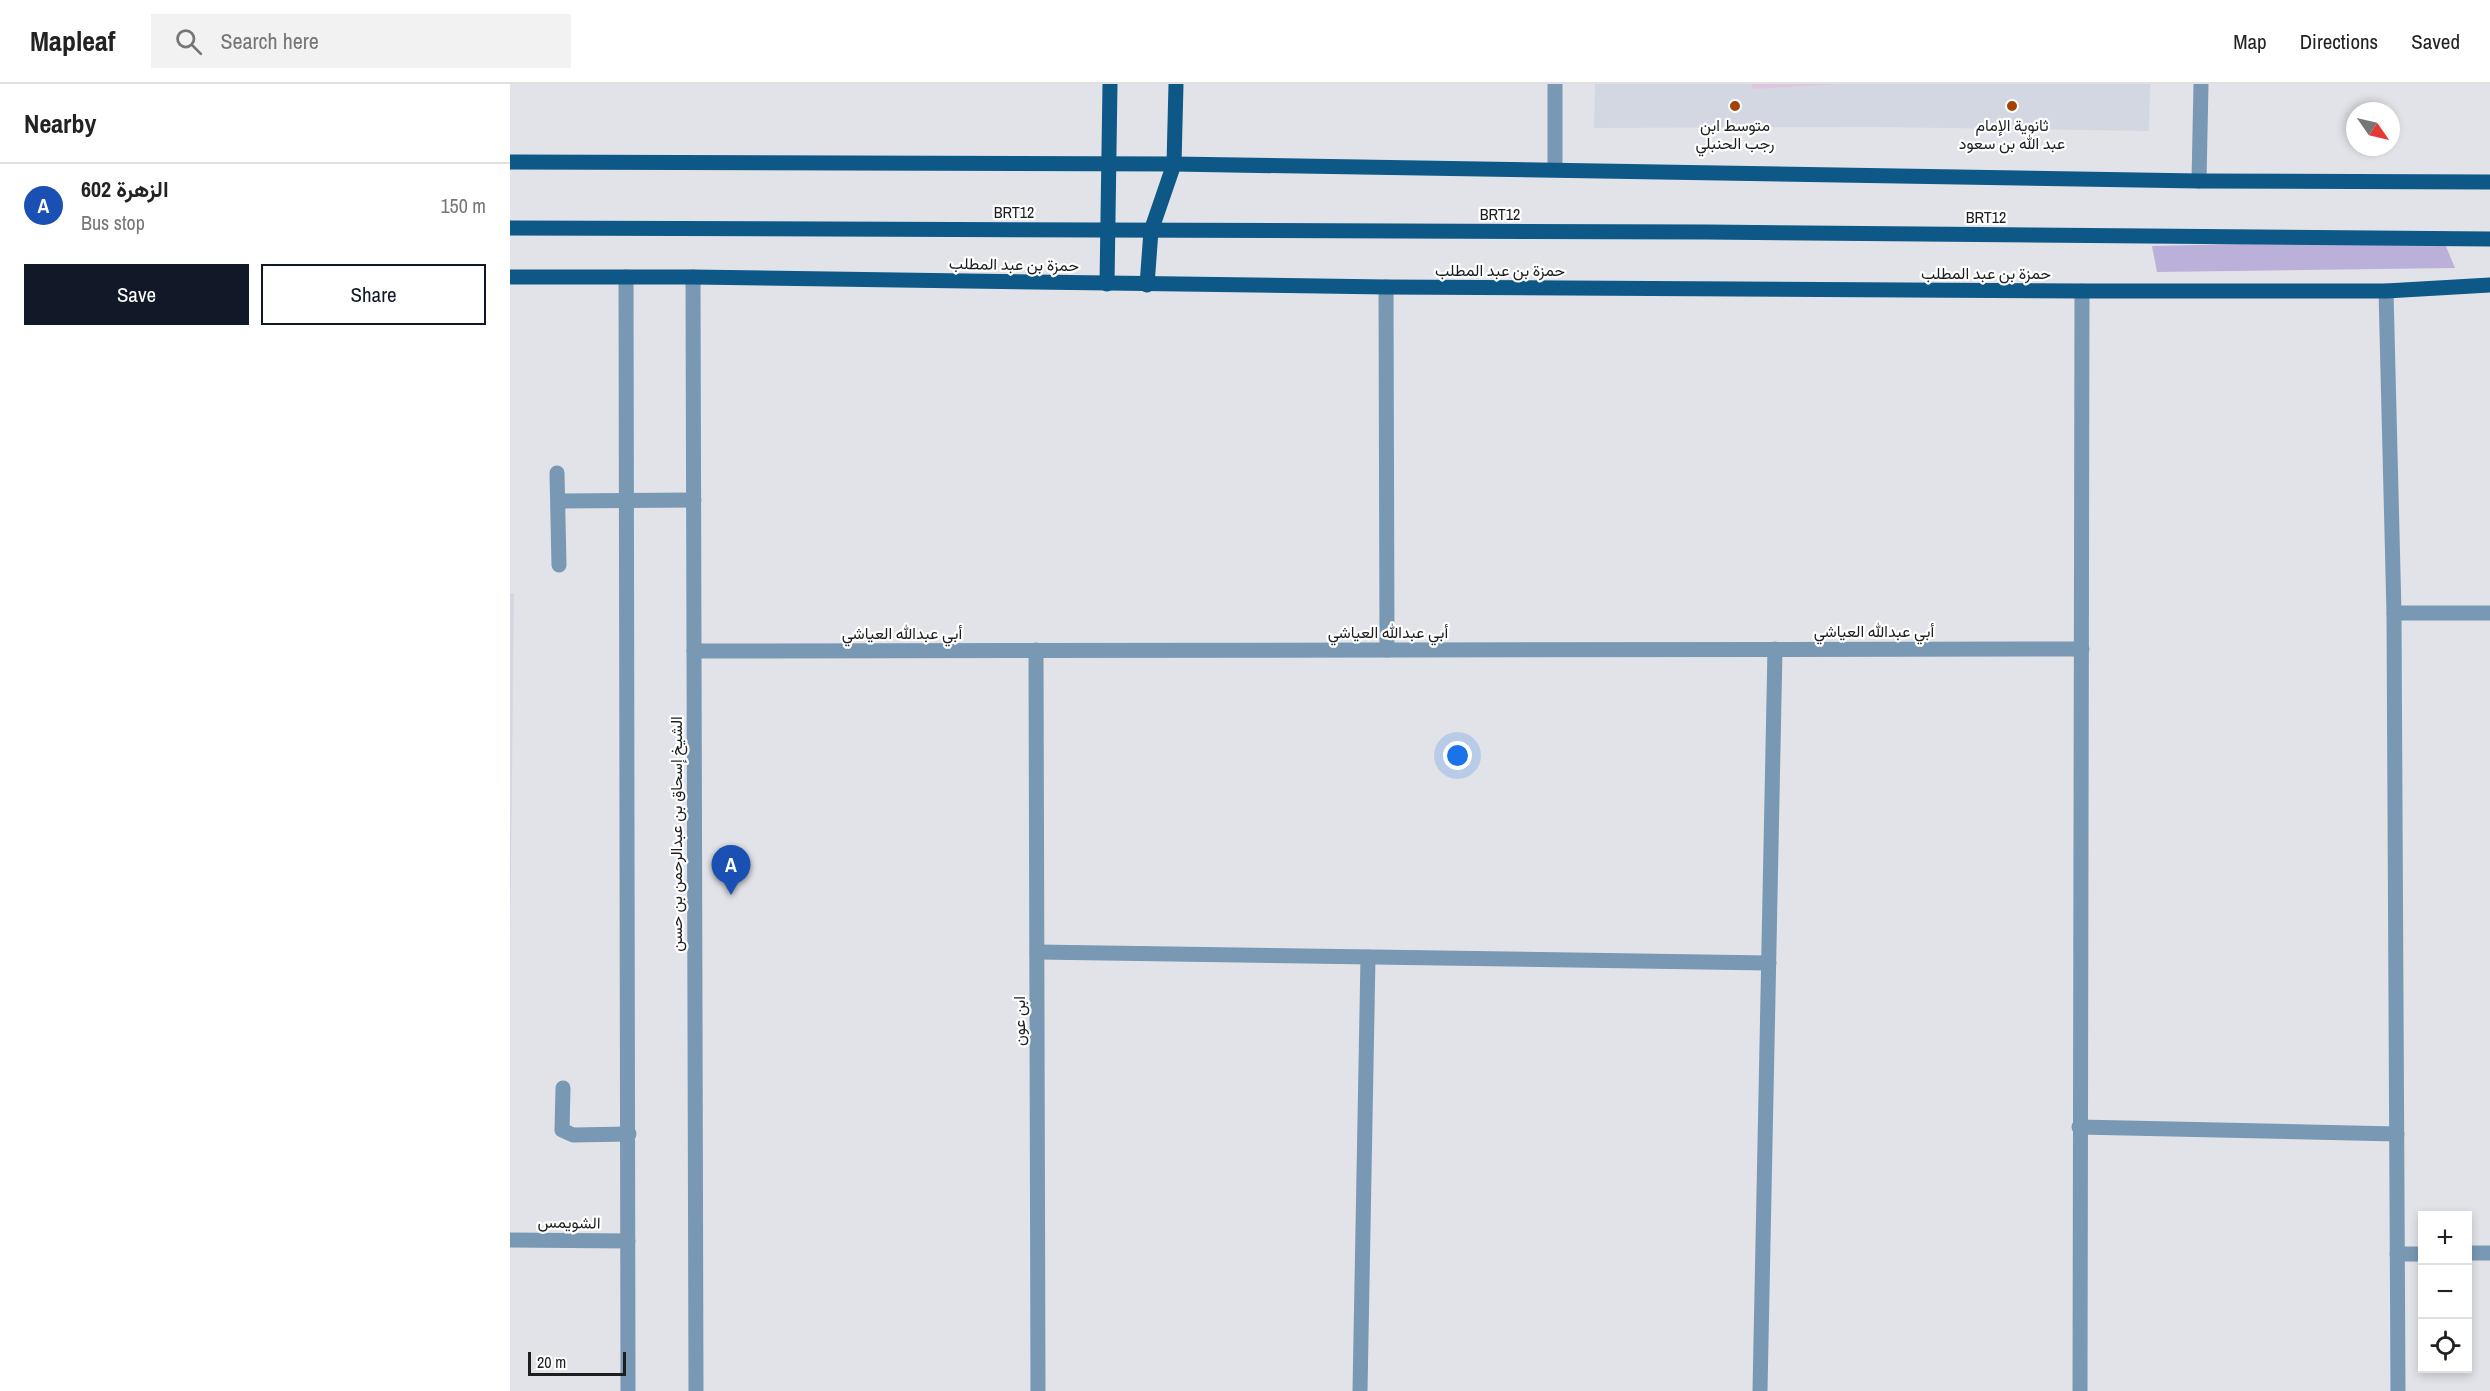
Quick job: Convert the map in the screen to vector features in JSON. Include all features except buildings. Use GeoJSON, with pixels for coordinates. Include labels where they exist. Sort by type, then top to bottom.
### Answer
{"type":"FeatureCollection","features":[{"type":"Feature","properties":{"kind":"main road"},"geometry":{"type":"LineString","coordinates":[[1107,284],[1110,84]]}},
{"type":"Feature","properties":{"kind":"main road"},"geometry":{"type":"LineString","coordinates":[[1147,285],[1151,231],[1173,164],[1176,84]]}},
{"type":"Feature","properties":{"kind":"main road"},"geometry":{"type":"LineString","coordinates":[[510,162],[1173,164],[2199,181],[2490,182]]}},
{"type":"Feature","properties":{"kind":"main road","name":"BRT12"},"geometry":{"type":"LineString","coordinates":[[510,228],[1707,232],[2490,239]]}},
{"type":"Feature","properties":{"kind":"main road","name":"حمزة بن عبد المطلب"},"geometry":{"type":"LineString","coordinates":[[510,277],[693,277],[1386,288],[2082,291],[2386,291],[2490,285]]}},
{"type":"Feature","properties":{"kind":"street"},"geometry":{"type":"LineString","coordinates":[[1555,84],[1555,170]]}},
{"type":"Feature","properties":{"kind":"street"},"geometry":{"type":"LineString","coordinates":[[2199,181],[2201,84]]}},
{"type":"Feature","properties":{"kind":"street"},"geometry":{"type":"LineString","coordinates":[[626,277],[628,1391]]}},
{"type":"Feature","properties":{"kind":"street","name":"الشيخ إسحاق بن عبدالرحمن بن حسن"},"geometry":{"type":"LineString","coordinates":[[693,277],[696,1391]]}},
{"type":"Feature","properties":{"kind":"street"},"geometry":{"type":"LineString","coordinates":[[1386,288],[1387,650]]}},
{"type":"Feature","properties":{"kind":"street"},"geometry":{"type":"LineString","coordinates":[[2080,1391],[2082,291]]}},
{"type":"Feature","properties":{"kind":"street"},"geometry":{"type":"LineString","coordinates":[[2386,291],[2394,613],[2398,1391]]}},
{"type":"Feature","properties":{"kind":"street"},"geometry":{"type":"LineString","coordinates":[[557,473],[559,565]]}},
{"type":"Feature","properties":{"kind":"street"},"geometry":{"type":"LineString","coordinates":[[559,501],[694,500]]}},
{"type":"Feature","properties":{"kind":"street"},"geometry":{"type":"LineString","coordinates":[[2394,613],[2490,613]]}},
{"type":"Feature","properties":{"kind":"street"},"geometry":{"type":"LineString","coordinates":[[1760,1391],[1775,649]]}},
{"type":"Feature","properties":{"kind":"street","name":"أبي عبدالله العياشي"},"geometry":{"type":"LineString","coordinates":[[694,651],[2082,649]]}},
{"type":"Feature","properties":{"kind":"street","name":"ابن عون"},"geometry":{"type":"LineString","coordinates":[[1036,650],[1038,1391]]}},
{"type":"Feature","properties":{"kind":"street"},"geometry":{"type":"LineString","coordinates":[[1037,952],[1769,963]]}},
{"type":"Feature","properties":{"kind":"street"},"geometry":{"type":"LineString","coordinates":[[1360,1391],[1368,957]]}},
{"type":"Feature","properties":{"kind":"street"},"geometry":{"type":"LineString","coordinates":[[563,1088],[562,1130],[573,1135],[629,1134]]}},
{"type":"Feature","properties":{"kind":"street"},"geometry":{"type":"LineString","coordinates":[[2079,1127],[2397,1134]]}},
{"type":"Feature","properties":{"kind":"street","name":"الشويمس"},"geometry":{"type":"LineString","coordinates":[[510,1240],[628,1241]]}},
{"type":"Feature","properties":{"kind":"street"},"geometry":{"type":"LineString","coordinates":[[2472,1253],[2490,1253]]}},
{"type":"Feature","properties":{"kind":"street"},"geometry":{"type":"LineString","coordinates":[[2397,1254],[2418,1254]]}},
{"type":"Feature","properties":{"kind":"shaded area"},"geometry":{"type":"Polygon","coordinates":[[[1595,84],[2150,84],[2149,131],[1875,127],[1594,128],[1595,84]]]}},
{"type":"Feature","properties":{"kind":"shaded area"},"geometry":{"type":"Polygon","coordinates":[[[1752,84],[1841,84],[1752,89],[1752,84]]]}},
{"type":"Feature","properties":{"kind":"shaded area"},"geometry":{"type":"Polygon","coordinates":[[[510,593],[514,593],[510,967],[510,593]]]}},
{"type":"Feature","properties":{"kind":"place","name":"متوسط ابن رجب الحنبلي"},"geometry":{"type":"Point","coordinates":[1735,106]}},
{"type":"Feature","properties":{"kind":"place","name":"ثانوية الإمام عبد الله بن سعود"},"geometry":{"type":"Point","coordinates":[2012,106]}},
{"type":"Feature","properties":{"kind":"place","name":"الزهرة 602"},"geometry":{"type":"Point","coordinates":[731,895]}}]}
